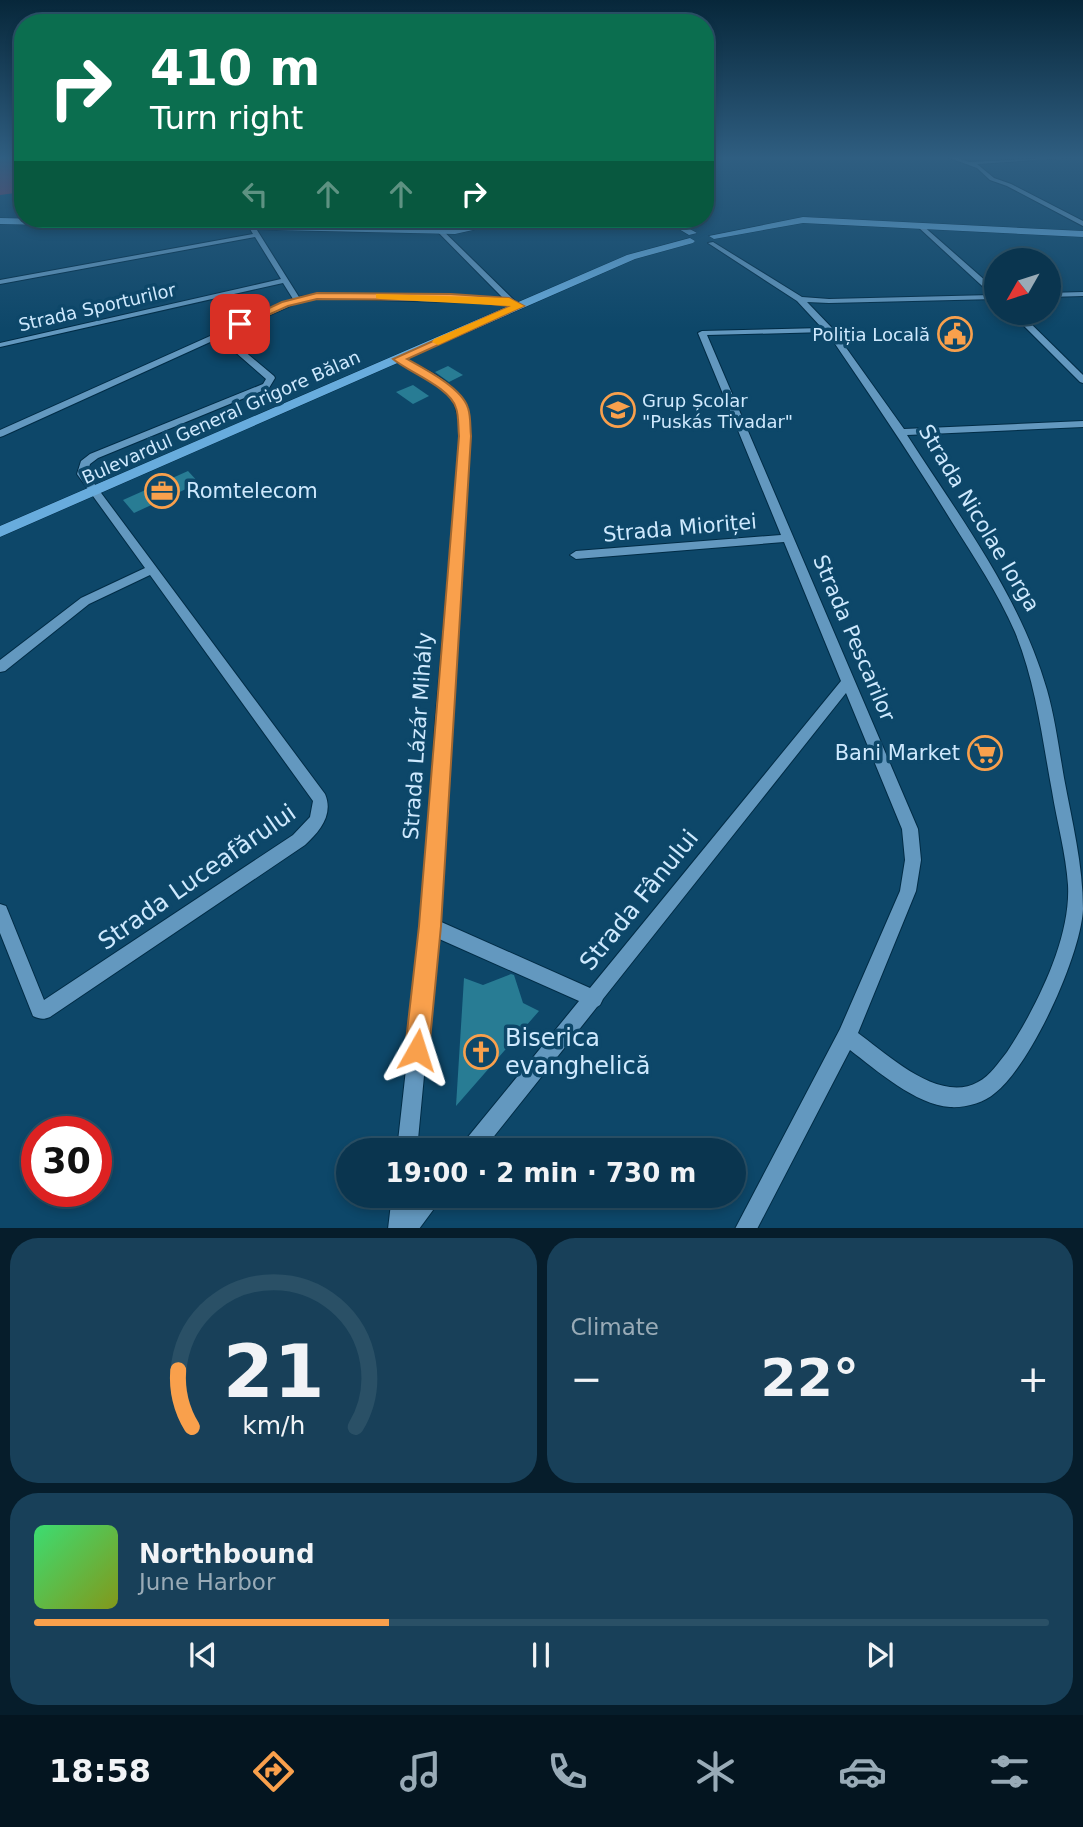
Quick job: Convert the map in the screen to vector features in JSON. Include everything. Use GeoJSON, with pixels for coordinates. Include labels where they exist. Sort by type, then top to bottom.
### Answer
{"type":"FeatureCollection","features":[{"type":"Feature","properties":{"kind":"main road"},"geometry":{"type":"LineString","coordinates":[[678,228],[691,237],[713,240],[803,220],[1083,234]]}},
{"type":"Feature","properties":{"kind":"main road"},"geometry":{"type":"LineString","coordinates":[[327,228],[440,231],[474,228]]}},
{"type":"Feature","properties":{"kind":"main road","name":"Bulevardul General Grigore Bălan"},"geometry":{"type":"LineString","coordinates":[[0,532],[398,359],[514,303],[631,257],[691,237]]}},
{"type":"Feature","properties":{"kind":"street"},"geometry":{"type":"LineString","coordinates":[[1065,214],[1083,224]]}},
{"type":"Feature","properties":{"kind":"street"},"geometry":{"type":"LineString","coordinates":[[919,225],[984,284]]}},
{"type":"Feature","properties":{"kind":"street"},"geometry":{"type":"LineString","coordinates":[[0,282],[243,228]]}},
{"type":"Feature","properties":{"kind":"street"},"geometry":{"type":"LineString","coordinates":[[253,228],[297,300]]}},
{"type":"Feature","properties":{"kind":"street"},"geometry":{"type":"LineString","coordinates":[[437,228],[514,303]]}},
{"type":"Feature","properties":{"kind":"street","name":"Strada Nicolae Iorga"},"geometry":{"type":"LineString","coordinates":[[713,240],[804,303],[829,330],[901,432],[987,568],[1021,632],[1041,691],[1076,884],[1077,931],[1034,1021],[1013,1058],[988,1087],[969,1096],[943,1097],[915,1083],[847,1036]]}},
{"type":"Feature","properties":{"kind":"street","name":"Strada Sporturilor"},"geometry":{"type":"LineString","coordinates":[[0,345],[283,281]]}},
{"type":"Feature","properties":{"kind":"street"},"geometry":{"type":"LineString","coordinates":[[1061,295],[1083,294]]}},
{"type":"Feature","properties":{"kind":"street"},"geometry":{"type":"LineString","coordinates":[[804,303],[984,295]]}},
{"type":"Feature","properties":{"kind":"street"},"geometry":{"type":"LineString","coordinates":[[0,434],[297,300],[325,296],[432,297],[514,303]]}},
{"type":"Feature","properties":{"kind":"street"},"geometry":{"type":"LineString","coordinates":[[1028,326],[1083,380]]}},
{"type":"Feature","properties":{"kind":"street","name":"Strada Pescarilor"},"geometry":{"type":"LineString","coordinates":[[745,1228],[847,1036],[908,891],[914,867],[910,829],[702,332],[829,330]]}},
{"type":"Feature","properties":{"kind":"street"},"geometry":{"type":"LineString","coordinates":[[95,492],[82,468],[94,456],[266,386],[271,378],[220,334]]}},
{"type":"Feature","properties":{"kind":"street","name":"Strada Lázár Mihály"},"geometry":{"type":"LineString","coordinates":[[398,359],[433,379],[457,398],[462,408],[465,436],[430,926],[408,1138]]}},
{"type":"Feature","properties":{"kind":"street"},"geometry":{"type":"LineString","coordinates":[[901,432],[1083,425]]}},
{"type":"Feature","properties":{"kind":"street","name":"Strada Luceafărului"},"geometry":{"type":"LineString","coordinates":[[0,912],[39,1010],[44,1011],[244,877],[314,826],[322,814],[320,799],[95,492]]}},
{"type":"Feature","properties":{"kind":"street","name":"Strada Mioriței"},"geometry":{"type":"LineString","coordinates":[[576,555],[787,538]]}},
{"type":"Feature","properties":{"kind":"street"},"geometry":{"type":"LineString","coordinates":[[0,667],[85,601],[153,569]]}},
{"type":"Feature","properties":{"kind":"street","name":"Strada Fânului"},"geometry":{"type":"LineString","coordinates":[[480,1138],[847,683]]}},
{"type":"Feature","properties":{"kind":"street"},"geometry":{"type":"LineString","coordinates":[[430,926],[594,999]]}},
{"type":"Feature","properties":{"kind":"street"},"geometry":{"type":"LineString","coordinates":[[399,1228],[401,1208]]}},
{"type":"Feature","properties":{"kind":"street"},"geometry":{"type":"LineString","coordinates":[[405,1228],[421,1208]]}},
{"type":"Feature","properties":{"kind":"building"},"geometry":{"type":"Polygon","coordinates":[[[448,366],[463,375],[449,382],[435,372],[448,366]]]}},
{"type":"Feature","properties":{"kind":"building"},"geometry":{"type":"Polygon","coordinates":[[[413,385],[429,396],[413,404],[396,392],[413,385]]]}},
{"type":"Feature","properties":{"kind":"building","name":"Romtelecom"},"geometry":{"type":"Polygon","coordinates":[[[188,471],[199,483],[134,513],[123,500],[188,471]]]}},
{"type":"Feature","properties":{"kind":"building","name":"Biserica evanghelică"},"geometry":{"type":"Polygon","coordinates":[[[514,975],[523,1003],[539,1011],[456,1106],[464,978],[483,985],[514,975]]]}},
{"type":"Feature","properties":{"kind":"slow traffic"},"geometry":{"type":"LineString","coordinates":[[380,296],[509,301],[519,306],[438,342]]}},
{"type":"Feature","properties":{"kind":"place","name":"Poliția Locală"},"geometry":{"type":"Point","coordinates":[955,334]}},
{"type":"Feature","properties":{"kind":"place","name":"Grup Școlar \"Puskás Tivadar\""},"geometry":{"type":"Point","coordinates":[618,410]}},
{"type":"Feature","properties":{"kind":"place","name":"Romtelecom"},"geometry":{"type":"Point","coordinates":[162,491]}},
{"type":"Feature","properties":{"kind":"place","name":"Bani Market"},"geometry":{"type":"Point","coordinates":[985,753]}},
{"type":"Feature","properties":{"kind":"place","name":"Biserica evanghelică"},"geometry":{"type":"Point","coordinates":[481,1052]}},
{"type":"Feature","properties":{"kind":"route"},"geometry":{"type":"LineString","coordinates":[[240,324],[285,304],[317,296],[451,297],[509,301],[519,306],[398,359],[451,391],[462,408],[465,436],[442,724],[430,926],[417,1050]]}}]}
